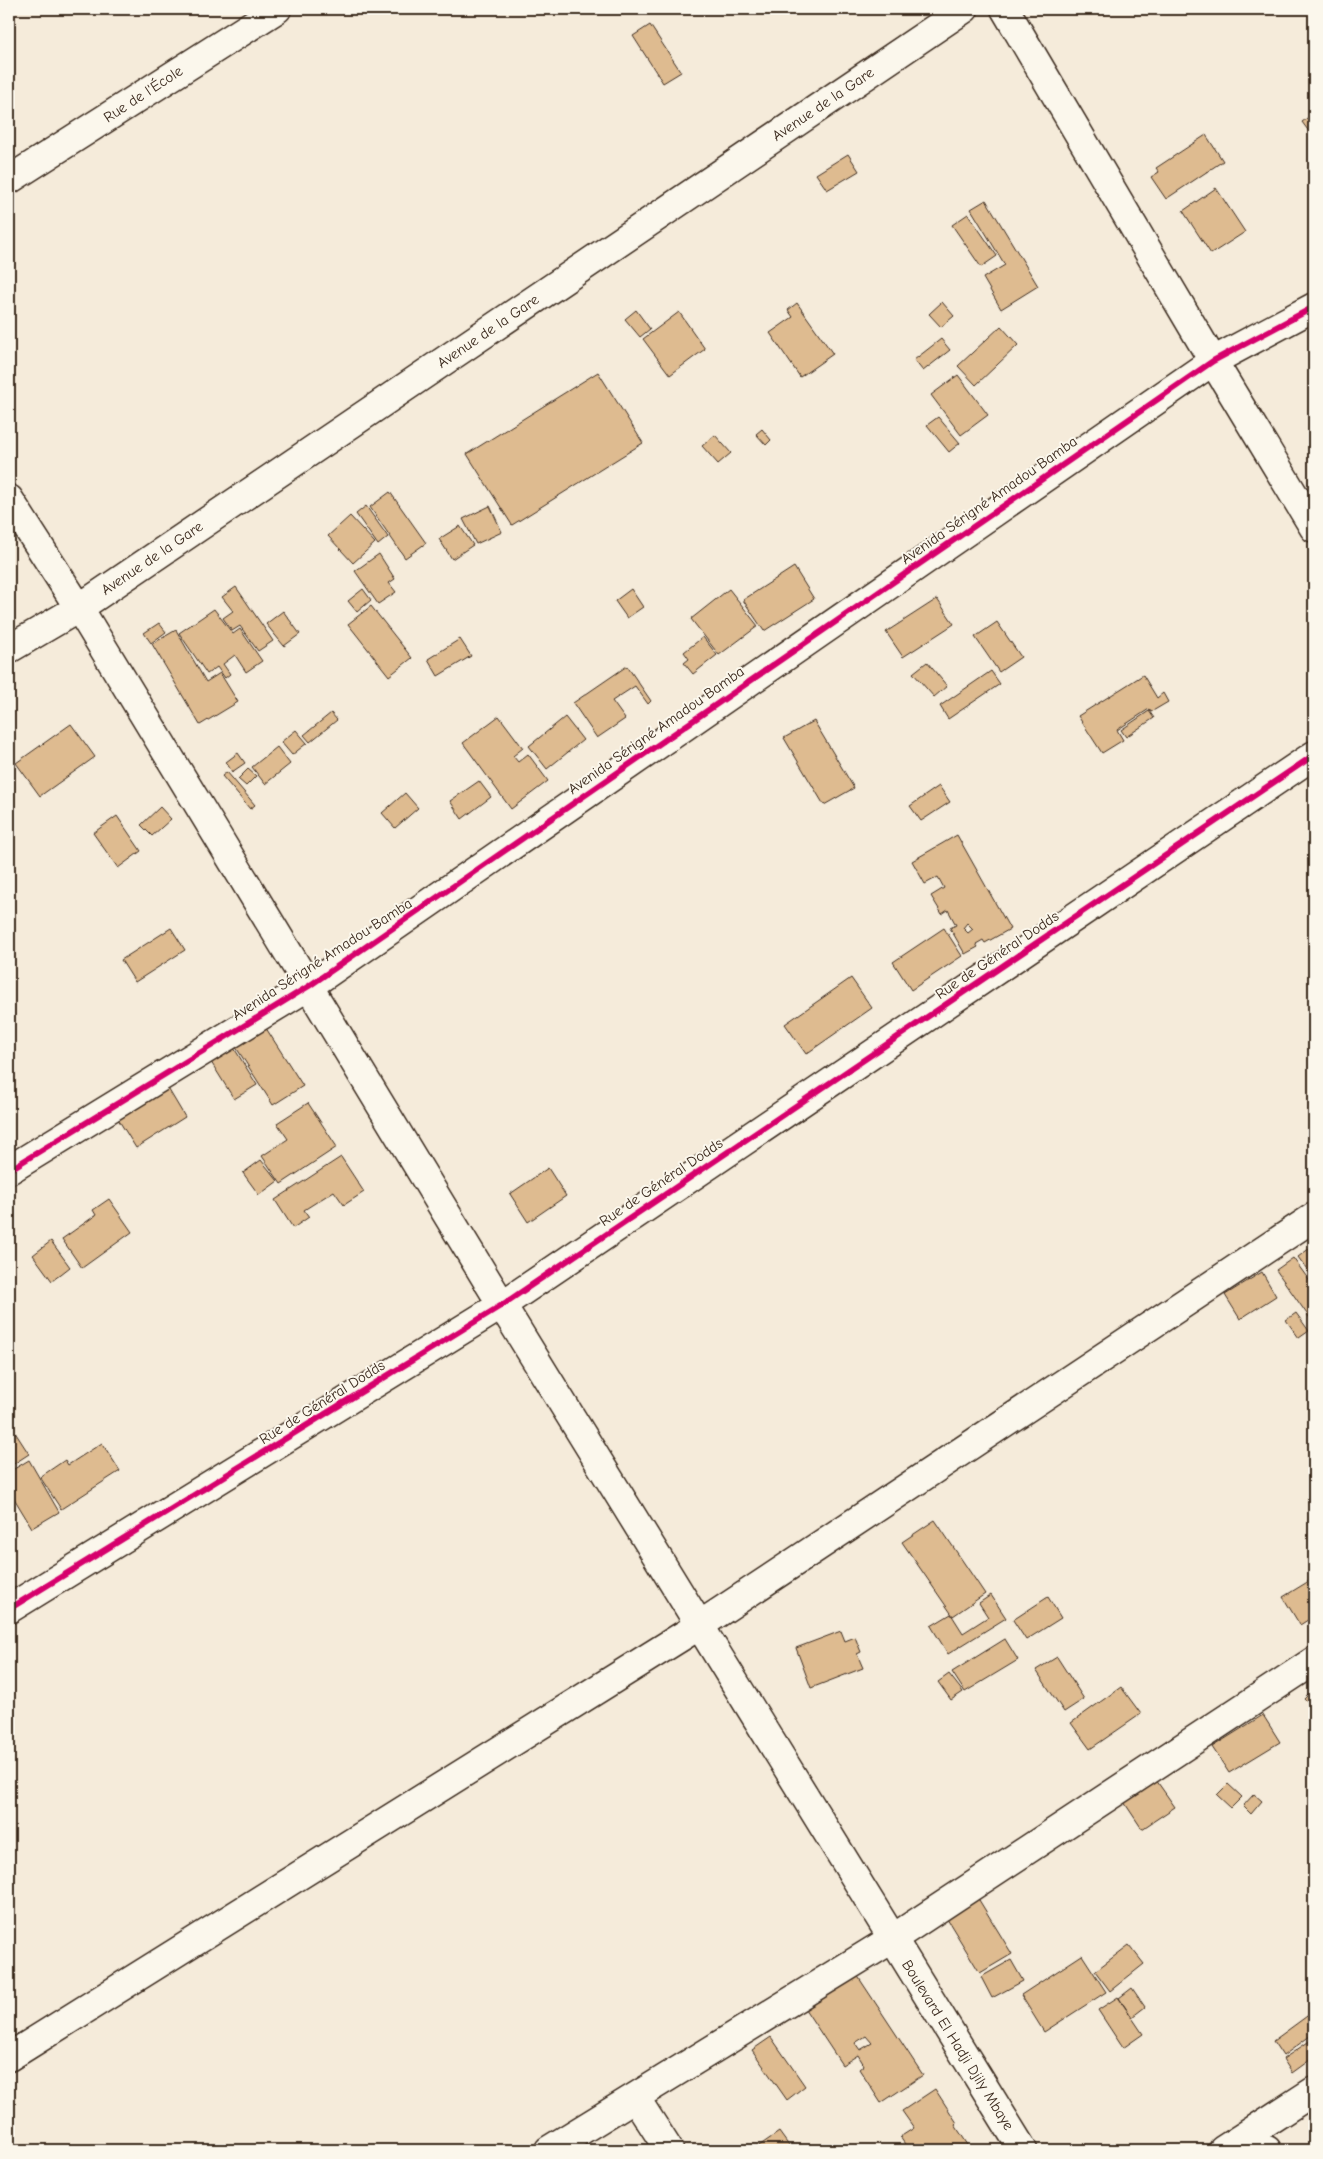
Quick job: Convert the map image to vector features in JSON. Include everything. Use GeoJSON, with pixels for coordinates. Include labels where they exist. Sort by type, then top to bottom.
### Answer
{"type":"FeatureCollection","features":[{"type":"Feature","properties":{"kind":"street","name":"Rue de l'École"},"geometry":{"type":"LineString","coordinates":[[9,180],[276,9]]}},
{"type":"Feature","properties":{"kind":"street","name":"Avenue de la Gare"},"geometry":{"type":"LineString","coordinates":[[9,649],[79,608],[964,9]]}},
{"type":"Feature","properties":{"kind":"street"},"geometry":{"type":"LineString","coordinates":[[1004,9],[1314,528]]}},
{"type":"Feature","properties":{"kind":"street","name":"Avenida Sérigné Amadou Bamba"},"geometry":{"type":"LineString","coordinates":[[9,1170],[309,986],[1213,361],[1314,307]]}},
{"type":"Feature","properties":{"kind":"street","name":"Boulevard El Hadji Djily Mbaye"},"geometry":{"type":"LineString","coordinates":[[9,499],[79,608],[502,1305],[1023,2150]]}},
{"type":"Feature","properties":{"kind":"street","name":"Rue de Général Dodds"},"geometry":{"type":"LineString","coordinates":[[9,1609],[502,1305],[1314,755]]}},
{"type":"Feature","properties":{"kind":"street"},"geometry":{"type":"LineString","coordinates":[[9,2057],[700,1625],[1314,1217]]}},
{"type":"Feature","properties":{"kind":"street"},"geometry":{"type":"LineString","coordinates":[[549,2150],[892,1940],[1314,1661]]}},
{"type":"Feature","properties":{"kind":"street"},"geometry":{"type":"LineString","coordinates":[[1232,2146],[1314,2091]]}},
{"type":"Feature","properties":{"kind":"street"},"geometry":{"type":"LineString","coordinates":[[635,2097],[668,2150]]}},
{"type":"Feature","properties":{"kind":"street"},"geometry":{"type":"LineString","coordinates":[[1232,2146],[1267,2150]]}},
{"type":"Feature","properties":{"kind":"building"},"geometry":{"type":"Polygon","coordinates":[[[650,25],[681,72],[663,83],[633,36],[650,25]]]}},
{"type":"Feature","properties":{"kind":"building"},"geometry":{"type":"Polygon","coordinates":[[[1314,113],[1314,135],[1313,137],[1302,122],[1314,113]]]}},
{"type":"Feature","properties":{"kind":"building"},"geometry":{"type":"Polygon","coordinates":[[[1206,135],[1223,161],[1166,199],[1151,177],[1159,172],[1156,168],[1206,135]]]}},
{"type":"Feature","properties":{"kind":"building"},"geometry":{"type":"Polygon","coordinates":[[[848,154],[859,171],[827,190],[816,174],[848,154]]]}},
{"type":"Feature","properties":{"kind":"building"},"geometry":{"type":"Polygon","coordinates":[[[1216,188],[1245,232],[1211,254],[1183,211],[1216,188]]]}},
{"type":"Feature","properties":{"kind":"building"},"geometry":{"type":"Polygon","coordinates":[[[986,200],[1038,286],[1001,309],[983,278],[1005,265],[971,209],[986,200]]]}},
{"type":"Feature","properties":{"kind":"building"},"geometry":{"type":"Polygon","coordinates":[[[968,214],[997,256],[981,267],[952,225],[968,214]]]}},
{"type":"Feature","properties":{"kind":"building"},"geometry":{"type":"Polygon","coordinates":[[[942,302],[954,316],[941,327],[929,314],[942,302]]]}},
{"type":"Feature","properties":{"kind":"building"},"geometry":{"type":"Polygon","coordinates":[[[797,303],[833,354],[800,377],[770,333],[793,317],[788,310],[797,303]]]}},
{"type":"Feature","properties":{"kind":"building"},"geometry":{"type":"Polygon","coordinates":[[[636,310],[650,329],[640,337],[625,319],[636,310]]]}},
{"type":"Feature","properties":{"kind":"building"},"geometry":{"type":"Polygon","coordinates":[[[679,312],[705,349],[670,375],[643,339],[679,312]]]}},
{"type":"Feature","properties":{"kind":"building"},"geometry":{"type":"Polygon","coordinates":[[[1001,326],[1018,345],[976,385],[958,366],[1001,326]]]}},
{"type":"Feature","properties":{"kind":"building"},"geometry":{"type":"Polygon","coordinates":[[[941,339],[950,350],[923,371],[914,360],[941,339]]]}},
{"type":"Feature","properties":{"kind":"building"},"geometry":{"type":"Polygon","coordinates":[[[598,372],[643,443],[512,525],[467,454],[598,372]]]}},
{"type":"Feature","properties":{"kind":"building"},"geometry":{"type":"Polygon","coordinates":[[[958,375],[988,415],[961,435],[931,395],[958,375]]]}},
{"type":"Feature","properties":{"kind":"building"},"geometry":{"type":"Polygon","coordinates":[[[938,417],[960,443],[949,452],[927,425],[938,417]]]}},
{"type":"Feature","properties":{"kind":"building"},"geometry":{"type":"Polygon","coordinates":[[[762,429],[771,440],[766,445],[756,434],[762,429]]]}},
{"type":"Feature","properties":{"kind":"building"},"geometry":{"type":"Polygon","coordinates":[[[715,435],[731,453],[718,464],[702,446],[715,435]]]}},
{"type":"Feature","properties":{"kind":"building"},"geometry":{"type":"Polygon","coordinates":[[[390,492],[426,543],[405,558],[370,507],[390,492]]]}},
{"type":"Feature","properties":{"kind":"building"},"geometry":{"type":"Polygon","coordinates":[[[366,506],[388,537],[378,545],[356,514],[366,506]]]}},
{"type":"Feature","properties":{"kind":"building"},"geometry":{"type":"Polygon","coordinates":[[[490,506],[502,532],[476,544],[463,519],[490,506]]]}},
{"type":"Feature","properties":{"kind":"building"},"geometry":{"type":"Polygon","coordinates":[[[350,516],[375,543],[353,563],[328,536],[350,516]]]}},
{"type":"Feature","properties":{"kind":"building"},"geometry":{"type":"Polygon","coordinates":[[[460,526],[473,545],[452,559],[439,539],[460,526]]]}},
{"type":"Feature","properties":{"kind":"building"},"geometry":{"type":"Polygon","coordinates":[[[379,554],[395,579],[389,583],[396,592],[378,604],[355,571],[379,554]]]}},
{"type":"Feature","properties":{"kind":"building"},"geometry":{"type":"Polygon","coordinates":[[[794,567],[814,599],[764,631],[743,600],[794,567]]]}},
{"type":"Feature","properties":{"kind":"building"},"geometry":{"type":"Polygon","coordinates":[[[236,587],[273,641],[258,651],[240,626],[232,631],[223,618],[233,611],[222,597],[236,587]]]}},
{"type":"Feature","properties":{"kind":"building"},"geometry":{"type":"Polygon","coordinates":[[[363,589],[371,600],[357,612],[348,601],[363,589]]]}},
{"type":"Feature","properties":{"kind":"building"},"geometry":{"type":"Polygon","coordinates":[[[631,589],[643,607],[627,618],[615,601],[631,589]]]}},
{"type":"Feature","properties":{"kind":"building"},"geometry":{"type":"Polygon","coordinates":[[[729,589],[758,626],[719,655],[691,619],[729,589]]]}},
{"type":"Feature","properties":{"kind":"building"},"geometry":{"type":"Polygon","coordinates":[[[937,599],[954,624],[903,657],[886,632],[937,599]]]}},
{"type":"Feature","properties":{"kind":"building"},"geometry":{"type":"Polygon","coordinates":[[[371,606],[412,658],[389,676],[348,624],[371,606]]]}},
{"type":"Feature","properties":{"kind":"building"},"geometry":{"type":"Polygon","coordinates":[[[214,609],[233,634],[240,629],[262,661],[246,672],[235,655],[223,664],[230,674],[225,678],[217,667],[207,674],[179,633],[214,609]]]}},
{"type":"Feature","properties":{"kind":"building"},"geometry":{"type":"Polygon","coordinates":[[[283,611],[300,634],[284,646],[266,624],[283,611]]]}},
{"type":"Feature","properties":{"kind":"building"},"geometry":{"type":"Polygon","coordinates":[[[997,622],[1021,657],[999,672],[975,637],[997,622]]]}},
{"type":"Feature","properties":{"kind":"building"},"geometry":{"type":"Polygon","coordinates":[[[159,623],[166,632],[151,643],[144,633],[159,623]]]}},
{"type":"Feature","properties":{"kind":"building"},"geometry":{"type":"Polygon","coordinates":[[[176,630],[206,682],[220,673],[238,702],[200,725],[152,644],[176,630]]]}},
{"type":"Feature","properties":{"kind":"building"},"geometry":{"type":"Polygon","coordinates":[[[703,637],[717,655],[693,674],[684,663],[689,659],[684,652],[703,637]]]}},
{"type":"Feature","properties":{"kind":"building"},"geometry":{"type":"Polygon","coordinates":[[[460,639],[471,656],[438,676],[428,659],[460,639]]]}},
{"type":"Feature","properties":{"kind":"building"},"geometry":{"type":"Polygon","coordinates":[[[927,662],[947,686],[934,697],[913,673],[927,662]]]}},
{"type":"Feature","properties":{"kind":"building"},"geometry":{"type":"Polygon","coordinates":[[[627,666],[651,701],[648,704],[635,686],[612,701],[625,719],[597,738],[573,703],[627,666]]]}},
{"type":"Feature","properties":{"kind":"building"},"geometry":{"type":"Polygon","coordinates":[[[991,671],[1000,684],[948,719],[940,706],[991,671]]]}},
{"type":"Feature","properties":{"kind":"building"},"geometry":{"type":"Polygon","coordinates":[[[1143,675],[1157,698],[1163,693],[1168,702],[1151,712],[1149,709],[1117,730],[1123,740],[1102,753],[1078,716],[1143,675]]]}},
{"type":"Feature","properties":{"kind":"building"},"geometry":{"type":"Polygon","coordinates":[[[1149,711],[1154,718],[1126,737],[1121,730],[1149,711]]]}},
{"type":"Feature","properties":{"kind":"building"},"geometry":{"type":"Polygon","coordinates":[[[331,713],[337,720],[310,742],[304,735],[331,713]]]}},
{"type":"Feature","properties":{"kind":"building"},"geometry":{"type":"Polygon","coordinates":[[[499,716],[523,748],[513,756],[518,762],[528,754],[548,781],[511,809],[463,743],[499,716]]]}},
{"type":"Feature","properties":{"kind":"building"},"geometry":{"type":"Polygon","coordinates":[[[565,717],[583,740],[547,769],[529,746],[565,717]]]}},
{"type":"Feature","properties":{"kind":"building"},"geometry":{"type":"Polygon","coordinates":[[[814,721],[854,788],[824,805],[784,738],[814,721]]]}},
{"type":"Feature","properties":{"kind":"building"},"geometry":{"type":"Polygon","coordinates":[[[71,724],[95,757],[40,796],[16,763],[71,724]]]}},
{"type":"Feature","properties":{"kind":"building"},"geometry":{"type":"Polygon","coordinates":[[[296,730],[307,743],[292,755],[281,742],[296,730]]]}},
{"type":"Feature","properties":{"kind":"building"},"geometry":{"type":"Polygon","coordinates":[[[277,747],[290,764],[265,784],[252,767],[277,747]]]}},
{"type":"Feature","properties":{"kind":"building"},"geometry":{"type":"Polygon","coordinates":[[[238,753],[245,763],[232,772],[226,762],[238,753]]]}},
{"type":"Feature","properties":{"kind":"building"},"geometry":{"type":"Polygon","coordinates":[[[248,769],[256,776],[246,786],[238,779],[248,769]]]}},
{"type":"Feature","properties":{"kind":"building"},"geometry":{"type":"Polygon","coordinates":[[[227,772],[255,805],[250,809],[222,776],[227,772]]]}},
{"type":"Feature","properties":{"kind":"building"},"geometry":{"type":"Polygon","coordinates":[[[479,781],[491,797],[462,819],[450,801],[479,781]]]}},
{"type":"Feature","properties":{"kind":"building"},"geometry":{"type":"Polygon","coordinates":[[[939,786],[950,802],[921,821],[910,806],[939,786]]]}},
{"type":"Feature","properties":{"kind":"building"},"geometry":{"type":"Polygon","coordinates":[[[405,793],[418,808],[395,828],[382,813],[405,793]]]}},
{"type":"Feature","properties":{"kind":"building"},"geometry":{"type":"Polygon","coordinates":[[[160,807],[171,819],[152,836],[141,825],[160,807]]]}},
{"type":"Feature","properties":{"kind":"building"},"geometry":{"type":"Polygon","coordinates":[[[117,816],[141,851],[118,868],[93,833],[117,816]]]}},
{"type":"Feature","properties":{"kind":"building"},"geometry":{"type":"Polygon","coordinates":[[[957,835],[1010,929],[985,943],[983,940],[976,944],[978,947],[965,954],[950,928],[956,925],[948,910],[942,914],[931,896],[944,888],[938,877],[925,884],[912,861],[957,835]],[[967,923],[963,928],[968,933],[973,929],[967,923]]]}},
{"type":"Feature","properties":{"kind":"building"},"geometry":{"type":"Polygon","coordinates":[[[171,928],[185,950],[135,982],[121,960],[171,928]]]}},
{"type":"Feature","properties":{"kind":"building"},"geometry":{"type":"Polygon","coordinates":[[[944,928],[962,956],[911,990],[893,962],[944,928]]]}},
{"type":"Feature","properties":{"kind":"building"},"geometry":{"type":"Polygon","coordinates":[[[851,978],[872,1008],[806,1054],[785,1024],[851,978]]]}},
{"type":"Feature","properties":{"kind":"building"},"geometry":{"type":"Polygon","coordinates":[[[262,1022],[303,1086],[273,1105],[232,1041],[262,1022]]]}},
{"type":"Feature","properties":{"kind":"building"},"geometry":{"type":"Polygon","coordinates":[[[229,1040],[257,1085],[234,1099],[206,1054],[229,1040]]]}},
{"type":"Feature","properties":{"kind":"building"},"geometry":{"type":"Polygon","coordinates":[[[163,1080],[185,1117],[136,1148],[113,1111],[163,1080]]]}},
{"type":"Feature","properties":{"kind":"building"},"geometry":{"type":"Polygon","coordinates":[[[308,1103],[337,1147],[281,1184],[262,1156],[288,1139],[277,1123],[308,1103]]]}},
{"type":"Feature","properties":{"kind":"building"},"geometry":{"type":"Polygon","coordinates":[[[341,1157],[364,1192],[344,1205],[334,1191],[304,1210],[309,1217],[293,1228],[275,1200],[341,1157]]]}},
{"type":"Feature","properties":{"kind":"building"},"geometry":{"type":"Polygon","coordinates":[[[261,1160],[278,1181],[259,1195],[243,1173],[261,1160]]]}},
{"type":"Feature","properties":{"kind":"building"},"geometry":{"type":"Polygon","coordinates":[[[548,1168],[566,1196],[528,1222],[510,1194],[548,1168]]]}},
{"type":"Feature","properties":{"kind":"building"},"geometry":{"type":"Polygon","coordinates":[[[109,1199],[132,1232],[82,1268],[62,1239],[96,1215],[93,1210],[109,1199]]]}},
{"type":"Feature","properties":{"kind":"building"},"geometry":{"type":"Polygon","coordinates":[[[51,1241],[70,1267],[52,1281],[33,1255],[51,1241]]]}},
{"type":"Feature","properties":{"kind":"building"},"geometry":{"type":"Polygon","coordinates":[[[1314,1245],[1314,1274],[1312,1276],[1298,1257],[1314,1245]]]}},
{"type":"Feature","properties":{"kind":"building"},"geometry":{"type":"Polygon","coordinates":[[[1293,1258],[1314,1287],[1314,1324],[1276,1270],[1293,1258]]]}},
{"type":"Feature","properties":{"kind":"building"},"geometry":{"type":"Polygon","coordinates":[[[1262,1272],[1276,1296],[1240,1319],[1225,1295],[1262,1272]]]}},
{"type":"Feature","properties":{"kind":"building"},"geometry":{"type":"Polygon","coordinates":[[[1296,1313],[1309,1331],[1299,1338],[1286,1320],[1296,1313]]]}},
{"type":"Feature","properties":{"kind":"building"},"geometry":{"type":"Polygon","coordinates":[[[9,1423],[29,1454],[9,1467],[9,1423]]]}},
{"type":"Feature","properties":{"kind":"building"},"geometry":{"type":"Polygon","coordinates":[[[102,1443],[120,1471],[61,1509],[40,1477],[65,1460],[68,1465],[102,1443]]]}},
{"type":"Feature","properties":{"kind":"building"},"geometry":{"type":"Polygon","coordinates":[[[29,1460],[59,1512],[32,1528],[9,1490],[9,1472],[29,1460]]]}},
{"type":"Feature","properties":{"kind":"building"},"geometry":{"type":"Polygon","coordinates":[[[935,1520],[985,1594],[953,1616],[902,1542],[935,1520]]]}},
{"type":"Feature","properties":{"kind":"building"},"geometry":{"type":"Polygon","coordinates":[[[1314,1578],[1314,1616],[1300,1625],[1283,1597],[1314,1578]]]}},
{"type":"Feature","properties":{"kind":"building"},"geometry":{"type":"Polygon","coordinates":[[[991,1595],[1006,1618],[948,1654],[931,1626],[951,1614],[963,1633],[988,1617],[979,1603],[991,1595]]]}},
{"type":"Feature","properties":{"kind":"building"},"geometry":{"type":"Polygon","coordinates":[[[1048,1597],[1061,1618],[1026,1640],[1013,1620],[1048,1597]]]}},
{"type":"Feature","properties":{"kind":"building"},"geometry":{"type":"Polygon","coordinates":[[[841,1631],[845,1641],[855,1637],[861,1652],[857,1654],[863,1668],[811,1688],[796,1648],[841,1631]]]}},
{"type":"Feature","properties":{"kind":"building"},"geometry":{"type":"Polygon","coordinates":[[[1005,1639],[1018,1660],[965,1692],[952,1672],[1005,1639]]]}},
{"type":"Feature","properties":{"kind":"building"},"geometry":{"type":"Polygon","coordinates":[[[1057,1657],[1084,1699],[1064,1712],[1036,1670],[1057,1657]]]}},
{"type":"Feature","properties":{"kind":"building"},"geometry":{"type":"Polygon","coordinates":[[[949,1674],[963,1692],[951,1700],[938,1682],[949,1674]]]}},
{"type":"Feature","properties":{"kind":"building"},"geometry":{"type":"Polygon","coordinates":[[[1121,1687],[1141,1714],[1090,1749],[1071,1723],[1121,1687]]]}},
{"type":"Feature","properties":{"kind":"building"},"geometry":{"type":"Polygon","coordinates":[[[1313,1690],[1314,1705],[1312,1707],[1304,1699],[1313,1690]]]}},
{"type":"Feature","properties":{"kind":"building"},"geometry":{"type":"Polygon","coordinates":[[[1263,1715],[1280,1742],[1229,1773],[1212,1747],[1263,1715]]]}},
{"type":"Feature","properties":{"kind":"building"},"geometry":{"type":"Polygon","coordinates":[[[1156,1780],[1175,1807],[1142,1829],[1124,1802],[1156,1780]]]}},
{"type":"Feature","properties":{"kind":"building"},"geometry":{"type":"Polygon","coordinates":[[[1228,1784],[1242,1797],[1231,1808],[1217,1795],[1228,1784]]]}},
{"type":"Feature","properties":{"kind":"building"},"geometry":{"type":"Polygon","coordinates":[[[1254,1794],[1262,1801],[1251,1814],[1243,1806],[1254,1794]]]}},
{"type":"Feature","properties":{"kind":"building"},"geometry":{"type":"Polygon","coordinates":[[[976,1895],[1012,1954],[980,1973],[944,1914],[976,1895]]]}},
{"type":"Feature","properties":{"kind":"building"},"geometry":{"type":"Polygon","coordinates":[[[1129,1945],[1144,1964],[1110,1991],[1095,1971],[1129,1945]]]}},
{"type":"Feature","properties":{"kind":"building"},"geometry":{"type":"Polygon","coordinates":[[[1082,1955],[1106,1992],[1044,2032],[1021,1995],[1082,1955]]]}},
{"type":"Feature","properties":{"kind":"building"},"geometry":{"type":"Polygon","coordinates":[[[1011,1960],[1023,1981],[992,1998],[981,1977],[1011,1960]]]}},
{"type":"Feature","properties":{"kind":"building"},"geometry":{"type":"Polygon","coordinates":[[[857,1975],[923,2075],[881,2103],[859,2069],[864,2065],[858,2055],[842,2065],[805,2009],[857,1975]],[[866,2036],[855,2043],[860,2050],[872,2043],[866,2036]]]}},
{"type":"Feature","properties":{"kind":"building"},"geometry":{"type":"Polygon","coordinates":[[[1132,1988],[1145,2007],[1132,2017],[1119,1998],[1132,1988]]]}},
{"type":"Feature","properties":{"kind":"building"},"geometry":{"type":"Polygon","coordinates":[[[1118,1997],[1143,2034],[1123,2048],[1098,2010],[1118,1997]]]}},
{"type":"Feature","properties":{"kind":"building"},"geometry":{"type":"Polygon","coordinates":[[[1314,2011],[1314,2033],[1283,2056],[1273,2041],[1314,2011]]]}},
{"type":"Feature","properties":{"kind":"building"},"geometry":{"type":"Polygon","coordinates":[[[771,2037],[805,2086],[787,2100],[752,2050],[771,2037]]]}},
{"type":"Feature","properties":{"kind":"building"},"geometry":{"type":"Polygon","coordinates":[[[1314,2038],[1314,2057],[1292,2073],[1283,2059],[1314,2038]]]}},
{"type":"Feature","properties":{"kind":"building"},"geometry":{"type":"Polygon","coordinates":[[[935,2089],[957,2123],[955,2125],[968,2145],[961,2150],[909,2150],[900,2137],[914,2128],[902,2111],[935,2089]]]}},
{"type":"Feature","properties":{"kind":"building"},"geometry":{"type":"Polygon","coordinates":[[[779,2132],[792,2150],[753,2150],[779,2132]]]}},
{"type":"Feature","properties":{"kind":"cycle path"},"geometry":{"type":"LineString","coordinates":[[9,1170],[309,986],[1213,361],[1314,307]]}},
{"type":"Feature","properties":{"kind":"cycle path"},"geometry":{"type":"LineString","coordinates":[[9,1609],[502,1305],[1314,755]]}}]}
